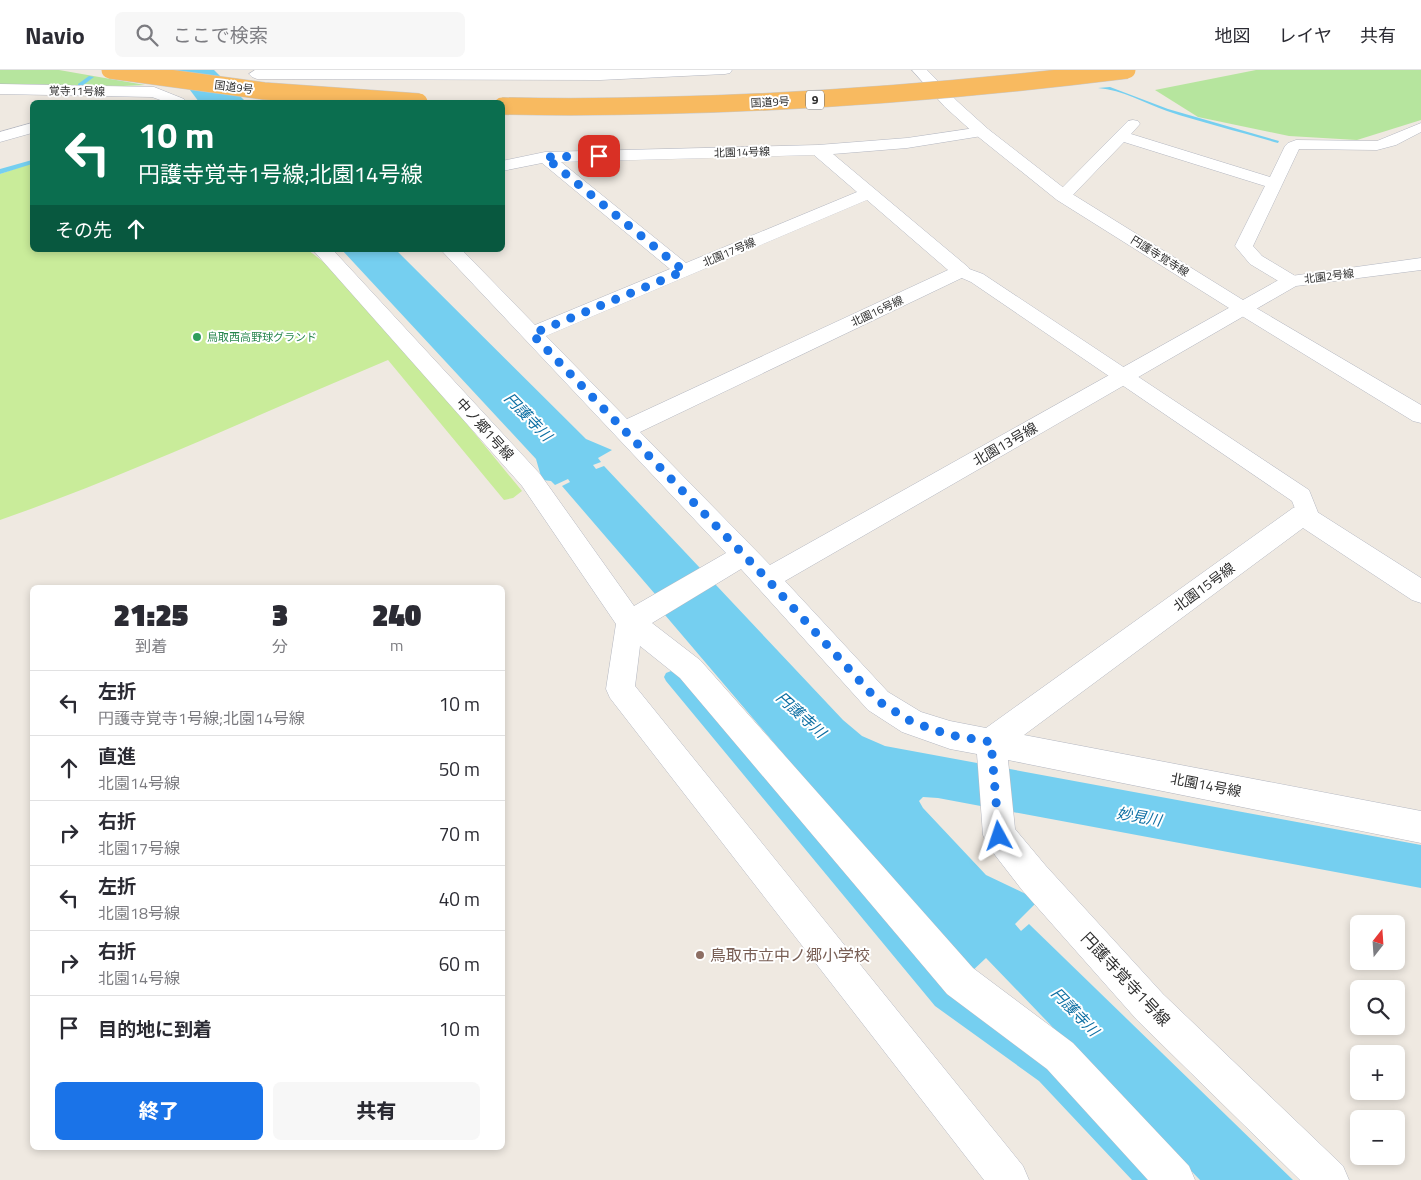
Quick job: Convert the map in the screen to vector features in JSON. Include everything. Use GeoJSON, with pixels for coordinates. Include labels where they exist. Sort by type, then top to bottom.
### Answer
{"type":"FeatureCollection","features":[{"type":"Feature","properties":{"kind":"highway","name":"国道9号"},"geometry":{"type":"LineString","coordinates":[[110,70],[166,79],[292,94],[387,100]]}},
{"type":"Feature","properties":{"kind":"highway","name":"国道9号"},"geometry":{"type":"LineString","coordinates":[[505,106],[636,106],[777,102],[950,90],[1127,70]]}},
{"type":"Feature","properties":{"kind":"street"},"geometry":{"type":"LineString","coordinates":[[154,92],[160,70]]}},
{"type":"Feature","properties":{"kind":"street"},"geometry":{"type":"LineString","coordinates":[[267,100],[254,72],[591,75],[725,70]]}},
{"type":"Feature","properties":{"kind":"street","name":"円護寺覚寺線"},"geometry":{"type":"LineString","coordinates":[[919,70],[951,104],[982,132],[1063,196],[1244,309],[1421,415]]}},
{"type":"Feature","properties":{"kind":"street","name":"覚寺11号線"},"geometry":{"type":"LineString","coordinates":[[0,89],[154,92]]}},
{"type":"Feature","properties":{"kind":"street"},"geometry":{"type":"LineString","coordinates":[[126,100],[154,92],[173,100]]}},
{"type":"Feature","properties":{"kind":"street"},"geometry":{"type":"LineString","coordinates":[[0,138],[30,129]]}},
{"type":"Feature","properties":{"kind":"street","name":"北園14号線"},"geometry":{"type":"LineString","coordinates":[[505,165],[545,157],[818,150],[907,144],[982,132]]}},
{"type":"Feature","properties":{"kind":"street"},"geometry":{"type":"LineString","coordinates":[[818,150],[961,271]]}},
{"type":"Feature","properties":{"kind":"street"},"geometry":{"type":"LineString","coordinates":[[545,157],[684,271]]}},
{"type":"Feature","properties":{"kind":"street","name":"北園17号線"},"geometry":{"type":"LineString","coordinates":[[532,334],[869,193]]}},
{"type":"Feature","properties":{"kind":"street","name":"中ノ郷1号線"},"geometry":{"type":"LineString","coordinates":[[325,252],[530,480],[642,614],[960,981],[1060,1056],[1175,1180]]}},
{"type":"Feature","properties":{"kind":"street"},"geometry":{"type":"LineString","coordinates":[[453,252],[624,430],[732,562],[642,614],[620,689],[1009,1180]]}},
{"type":"Feature","properties":{"kind":"street","name":"北園2号線"},"geometry":{"type":"LineString","coordinates":[[1244,309],[1291,281],[1421,264]]}},
{"type":"Feature","properties":{"kind":"street","name":"北園16号線"},"geometry":{"type":"LineString","coordinates":[[624,430],[961,271]]}},
{"type":"Feature","properties":{"kind":"street","name":"北園13号線"},"geometry":{"type":"LineString","coordinates":[[767,579],[1244,309]]}},
{"type":"Feature","properties":{"kind":"street","name":"北園15号線"},"geometry":{"type":"LineString","coordinates":[[991,742],[1302,515],[1310,520]]}},
{"type":"Feature","properties":{"kind":"street"},"geometry":{"type":"LineString","coordinates":[[1310,520],[1421,592]]}},
{"type":"Feature","properties":{"kind":"street","name":"北園14号線"},"geometry":{"type":"LineString","coordinates":[[732,562],[767,579],[878,701],[912,722],[950,735],[1421,827]]}},
{"type":"Feature","properties":{"kind":"street","name":"円護寺覚寺1号線"},"geometry":{"type":"LineString","coordinates":[[991,742],[999,836],[1034,878],[1150,1007],[1329,1180]]}},
{"type":"Feature","properties":{"kind":"lane"},"geometry":{"type":"LineString","coordinates":[[1063,196],[1134,123]]}},
{"type":"Feature","properties":{"kind":"lane"},"geometry":{"type":"LineString","coordinates":[[1291,281],[1256,260],[1244,246],[1293,146],[1301,143],[1357,146],[1384,144],[1397,140],[1412,129],[1421,127]]}},
{"type":"Feature","properties":{"kind":"lane"},"geometry":{"type":"LineString","coordinates":[[1121,136],[1274,184]]}},
{"type":"Feature","properties":{"kind":"lane"},"geometry":{"type":"LineString","coordinates":[[961,271],[977,278],[1301,496],[1310,520]]}},
{"type":"Feature","properties":{"kind":"green space"},"geometry":{"type":"Polygon","coordinates":[[[0,70],[59,70],[145,85],[0,84],[0,70]]]}},
{"type":"Feature","properties":{"kind":"green space"},"geometry":{"type":"Polygon","coordinates":[[[1256,70],[1421,70],[1421,120],[1357,140],[1289,136],[1198,117],[1155,90],[1256,70]]]}},
{"type":"Feature","properties":{"kind":"green space","name":"鳥取西高野球グランド"},"geometry":{"type":"Polygon","coordinates":[[[30,164],[30,252],[311,252],[330,267],[403,346],[522,491],[513,498],[504,500],[388,360],[147,463],[0,520],[0,174],[30,164]]]}},
{"type":"Feature","properties":{"kind":"water"},"geometry":{"type":"Polygon","coordinates":[[[175,70],[214,70],[244,100],[198,100],[175,70]]]}},
{"type":"Feature","properties":{"kind":"water"},"geometry":{"type":"Polygon","coordinates":[[[1110,87],[1168,109],[1279,141],[1278,143],[1194,120],[1125,94],[1098,88],[1110,87]]]}},
{"type":"Feature","properties":{"kind":"water"},"geometry":{"type":"Polygon","coordinates":[[[344,252],[398,252],[586,439],[612,450],[598,458],[601,462],[593,465],[596,469],[604,466],[843,720],[862,736],[885,746],[1421,845],[1421,888],[938,798],[923,797],[919,801],[923,808],[986,875],[1032,897],[1037,902],[1015,924],[1021,931],[1029,924],[1293,1180],[1200,1180],[986,958],[970,973],[665,615],[655,594],[562,486],[570,482],[568,479],[555,485],[551,481],[542,480],[536,459],[344,252]]]}},
{"type":"Feature","properties":{"kind":"waterway"},"geometry":{"type":"LineString","coordinates":[[80,85],[91,77]]}},
{"type":"Feature","properties":{"kind":"waterway"},"geometry":{"type":"LineString","coordinates":[[0,172],[30,163]]}},
{"type":"Feature","properties":{"kind":"waterway"},"geometry":{"type":"LineString","coordinates":[[671,677],[941,1000],[1045,1075],[1144,1180]]}},
{"type":"Feature","properties":{"kind":"place","name":"鳥取西高野球グランド"},"geometry":{"type":"Point","coordinates":[197,337]}},
{"type":"Feature","properties":{"kind":"place","name":"鳥取市立中ノ郷小学校"},"geometry":{"type":"Point","coordinates":[700,955]}},
{"type":"Feature","properties":{"kind":"route"},"geometry":{"type":"LineString","coordinates":[[599,156],[545,157],[684,271],[532,334],[767,579],[878,701],[912,722],[950,735],[991,742],[999,836]]}},
{"type":"Feature","properties":{"kind":"water label","name":"円護寺川"},"geometry":{"type":"Point","coordinates":[528,417]}},
{"type":"Feature","properties":{"kind":"water label","name":"円護寺川"},"geometry":{"type":"Point","coordinates":[801,715]}},
{"type":"Feature","properties":{"kind":"water label","name":"妙見川"},"geometry":{"type":"Point","coordinates":[1139,817]}},
{"type":"Feature","properties":{"kind":"water label","name":"円護寺川"},"geometry":{"type":"Point","coordinates":[1075,1012]}}]}
